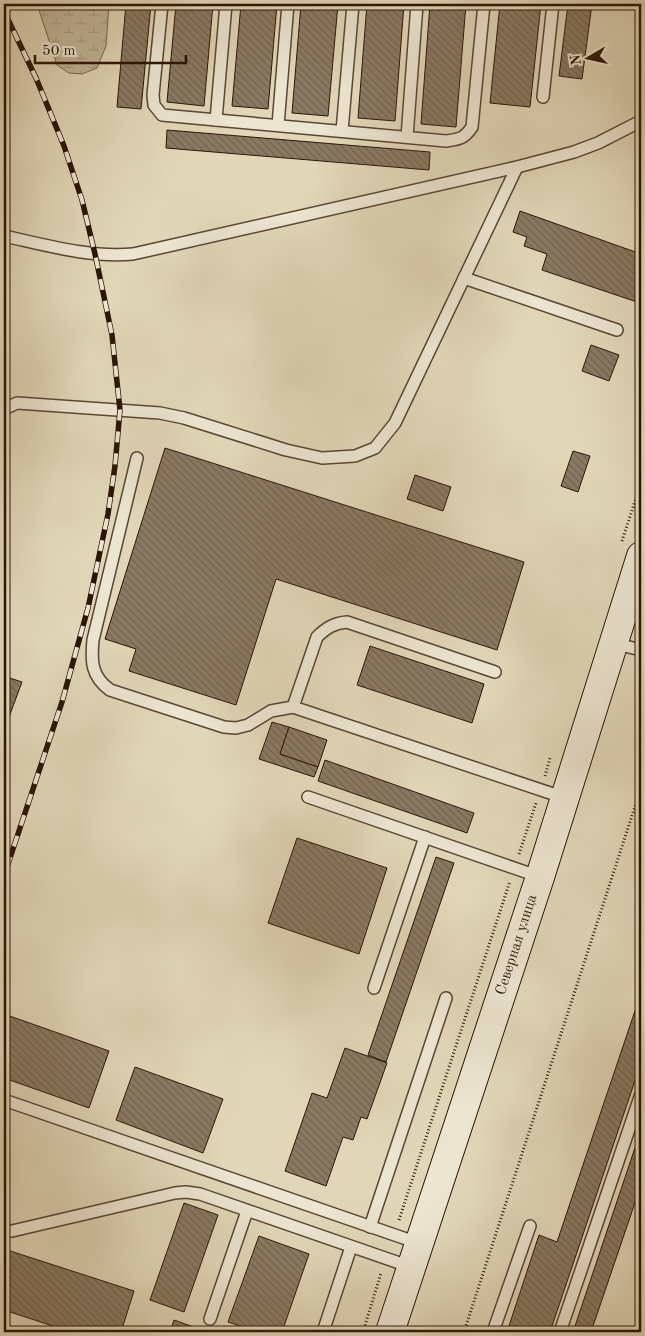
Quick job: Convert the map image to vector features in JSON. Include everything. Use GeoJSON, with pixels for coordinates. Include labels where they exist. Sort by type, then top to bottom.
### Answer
{"type":"FeatureCollection","features":[{"type":"Feature","properties":{"kind":"main road","name":"Северная улица"},"geometry":{"type":"LineString","coordinates":[[390,1332],[402,1251],[540,877],[552,794],[613,642],[630,552]]}},
{"type":"Feature","properties":{"kind":"lane"},"geometry":{"type":"LineString","coordinates":[[162,4],[153,95],[154,105],[162,115],[446,141],[457,140],[467,135],[472,127],[484,4]]}},
{"type":"Feature","properties":{"kind":"lane"},"geometry":{"type":"LineString","coordinates":[[216,120],[226,4]]}},
{"type":"Feature","properties":{"kind":"lane"},"geometry":{"type":"LineString","coordinates":[[278,125],[288,4]]}},
{"type":"Feature","properties":{"kind":"lane"},"geometry":{"type":"LineString","coordinates":[[342,131],[353,4]]}},
{"type":"Feature","properties":{"kind":"lane"},"geometry":{"type":"LineString","coordinates":[[407,137],[417,4]]}},
{"type":"Feature","properties":{"kind":"lane"},"geometry":{"type":"LineString","coordinates":[[543,97],[553,4]]}},
{"type":"Feature","properties":{"kind":"lane"},"geometry":{"type":"LineString","coordinates":[[4,236],[95,254],[133,254],[517,167],[574,152],[598,143],[641,121]]}},
{"type":"Feature","properties":{"kind":"lane"},"geometry":{"type":"LineString","coordinates":[[4,409],[17,403],[160,414],[184,418],[295,452],[322,458],[355,456],[375,448],[395,423],[517,167]]}},
{"type":"Feature","properties":{"kind":"lane"},"geometry":{"type":"LineString","coordinates":[[464,278],[617,330]]}},
{"type":"Feature","properties":{"kind":"lane"},"geometry":{"type":"LineString","coordinates":[[137,458],[93,640],[91,659],[96,675],[103,685],[110,690],[224,727],[236,728],[248,725],[271,711],[293,707],[552,794]]}},
{"type":"Feature","properties":{"kind":"lane"},"geometry":{"type":"LineString","coordinates":[[293,707],[317,637],[325,629],[336,623],[346,622],[496,672]]}},
{"type":"Feature","properties":{"kind":"lane"},"geometry":{"type":"LineString","coordinates":[[613,642],[641,650]]}},
{"type":"Feature","properties":{"kind":"lane"},"geometry":{"type":"LineString","coordinates":[[308,797],[540,877]]}},
{"type":"Feature","properties":{"kind":"lane"},"geometry":{"type":"LineString","coordinates":[[374,988],[425,838]]}},
{"type":"Feature","properties":{"kind":"lane"},"geometry":{"type":"LineString","coordinates":[[370,1227],[446,998]]}},
{"type":"Feature","properties":{"kind":"lane"},"geometry":{"type":"LineString","coordinates":[[560,1332],[641,1094]]}},
{"type":"Feature","properties":{"kind":"lane"},"geometry":{"type":"LineString","coordinates":[[4,1100],[370,1227],[402,1251]]}},
{"type":"Feature","properties":{"kind":"lane"},"geometry":{"type":"LineString","coordinates":[[12,1231],[174,1193],[186,1192],[200,1194],[351,1247],[402,1251]]}},
{"type":"Feature","properties":{"kind":"lane"},"geometry":{"type":"LineString","coordinates":[[210,1319],[247,1211]]}},
{"type":"Feature","properties":{"kind":"lane"},"geometry":{"type":"LineString","coordinates":[[493,1332],[530,1226]]}},
{"type":"Feature","properties":{"kind":"lane"},"geometry":{"type":"LineString","coordinates":[[323,1332],[351,1247]]}},
{"type":"Feature","properties":{"kind":"path"},"geometry":{"type":"LineString","coordinates":[[630,552],[641,483]]}},
{"type":"Feature","properties":{"kind":"path"},"geometry":{"type":"LineString","coordinates":[[362,1332],[402,1251],[514,868],[552,794],[552,753]]}},
{"type":"Feature","properties":{"kind":"path"},"geometry":{"type":"LineString","coordinates":[[464,1332],[641,788]]}},
{"type":"Feature","properties":{"kind":"green space"},"geometry":{"type":"Polygon","coordinates":[[[37,4],[109,4],[106,46],[97,68],[82,74],[69,73],[57,65],[37,4]]]}},
{"type":"Feature","properties":{"kind":"building"},"geometry":{"type":"Polygon","coordinates":[[[126,4],[151,4],[141,109],[117,107],[126,4]]]}},
{"type":"Feature","properties":{"kind":"building"},"geometry":{"type":"Polygon","coordinates":[[[176,4],[213,4],[204,106],[167,102],[176,4]]]}},
{"type":"Feature","properties":{"kind":"building"},"geometry":{"type":"Polygon","coordinates":[[[241,4],[277,4],[268,109],[232,106],[241,4]]]}},
{"type":"Feature","properties":{"kind":"building"},"geometry":{"type":"Polygon","coordinates":[[[301,4],[338,4],[328,116],[292,113],[301,4]]]}},
{"type":"Feature","properties":{"kind":"building"},"geometry":{"type":"Polygon","coordinates":[[[367,4],[404,4],[395,121],[358,118],[367,4]]]}},
{"type":"Feature","properties":{"kind":"building"},"geometry":{"type":"Polygon","coordinates":[[[430,4],[466,4],[456,127],[421,124],[430,4]]]}},
{"type":"Feature","properties":{"kind":"building"},"geometry":{"type":"Polygon","coordinates":[[[500,4],[541,4],[530,107],[490,103],[500,4]]]}},
{"type":"Feature","properties":{"kind":"building"},"geometry":{"type":"Polygon","coordinates":[[[568,4],[592,4],[582,79],[559,76],[568,4]]]}},
{"type":"Feature","properties":{"kind":"building"},"geometry":{"type":"Polygon","coordinates":[[[167,130],[430,152],[429,170],[166,148],[167,130]]]}},
{"type":"Feature","properties":{"kind":"building"},"geometry":{"type":"Polygon","coordinates":[[[520,211],[641,254],[640,303],[542,270],[547,254],[524,246],[527,237],[513,232],[520,211]]]}},
{"type":"Feature","properties":{"kind":"building"},"geometry":{"type":"Polygon","coordinates":[[[591,345],[619,355],[609,381],[582,371],[591,345]]]}},
{"type":"Feature","properties":{"kind":"building"},"geometry":{"type":"Polygon","coordinates":[[[165,448],[524,562],[497,650],[276,579],[236,705],[129,671],[136,649],[105,639],[165,448]]]}},
{"type":"Feature","properties":{"kind":"building"},"geometry":{"type":"Polygon","coordinates":[[[573,451],[590,456],[578,492],[561,486],[573,451]]]}},
{"type":"Feature","properties":{"kind":"building"},"geometry":{"type":"Polygon","coordinates":[[[415,475],[451,487],[443,511],[407,499],[415,475]]]}},
{"type":"Feature","properties":{"kind":"building"},"geometry":{"type":"Polygon","coordinates":[[[370,646],[484,684],[472,723],[357,685],[370,646]]]}},
{"type":"Feature","properties":{"kind":"building"},"geometry":{"type":"Polygon","coordinates":[[[4,676],[22,682],[9,717],[4,715],[4,676]]]}},
{"type":"Feature","properties":{"kind":"building"},"geometry":{"type":"Polygon","coordinates":[[[272,722],[289,727],[280,754],[318,767],[314,777],[259,759],[272,722]]]}},
{"type":"Feature","properties":{"kind":"building"},"geometry":{"type":"Polygon","coordinates":[[[289,727],[327,740],[318,767],[280,754],[289,727]]]}},
{"type":"Feature","properties":{"kind":"building"},"geometry":{"type":"Polygon","coordinates":[[[325,760],[474,813],[467,833],[318,781],[325,760]]]}},
{"type":"Feature","properties":{"kind":"building"},"geometry":{"type":"Polygon","coordinates":[[[297,838],[387,868],[359,954],[268,923],[297,838]]]}},
{"type":"Feature","properties":{"kind":"building"},"geometry":{"type":"Polygon","coordinates":[[[436,857],[454,863],[386,1062],[368,1055],[436,857]]]}},
{"type":"Feature","properties":{"kind":"building"},"geometry":{"type":"Polygon","coordinates":[[[641,993],[641,1063],[550,1332],[507,1332],[539,1235],[557,1242],[641,993]]]}},
{"type":"Feature","properties":{"kind":"building"},"geometry":{"type":"Polygon","coordinates":[[[4,1014],[109,1051],[89,1108],[4,1078],[4,1014]]]}},
{"type":"Feature","properties":{"kind":"building"},"geometry":{"type":"Polygon","coordinates":[[[345,1048],[387,1063],[367,1119],[361,1117],[353,1140],[343,1137],[326,1186],[285,1171],[312,1093],[327,1098],[345,1048]]]}},
{"type":"Feature","properties":{"kind":"building"},"geometry":{"type":"Polygon","coordinates":[[[135,1067],[223,1099],[203,1153],[116,1120],[135,1067]]]}},
{"type":"Feature","properties":{"kind":"building"},"geometry":{"type":"Polygon","coordinates":[[[641,1130],[641,1185],[591,1332],[573,1332],[641,1130]]]}},
{"type":"Feature","properties":{"kind":"building"},"geometry":{"type":"Polygon","coordinates":[[[184,1203],[218,1215],[184,1312],[150,1300],[184,1203]]]}},
{"type":"Feature","properties":{"kind":"building"},"geometry":{"type":"Polygon","coordinates":[[[259,1236],[309,1254],[282,1332],[258,1332],[228,1322],[259,1236]]]}},
{"type":"Feature","properties":{"kind":"building"},"geometry":{"type":"Polygon","coordinates":[[[4,1249],[134,1291],[121,1332],[71,1332],[4,1310],[4,1249]]]}},
{"type":"Feature","properties":{"kind":"building"},"geometry":{"type":"Polygon","coordinates":[[[174,1320],[208,1332],[170,1332],[174,1320]]]}},
{"type":"Feature","properties":{"kind":"railway"},"geometry":{"type":"LineString","coordinates":[[4,11],[36,78],[64,146],[82,200],[112,335],[120,410],[108,514],[88,608],[62,702],[4,876]]}}]}
